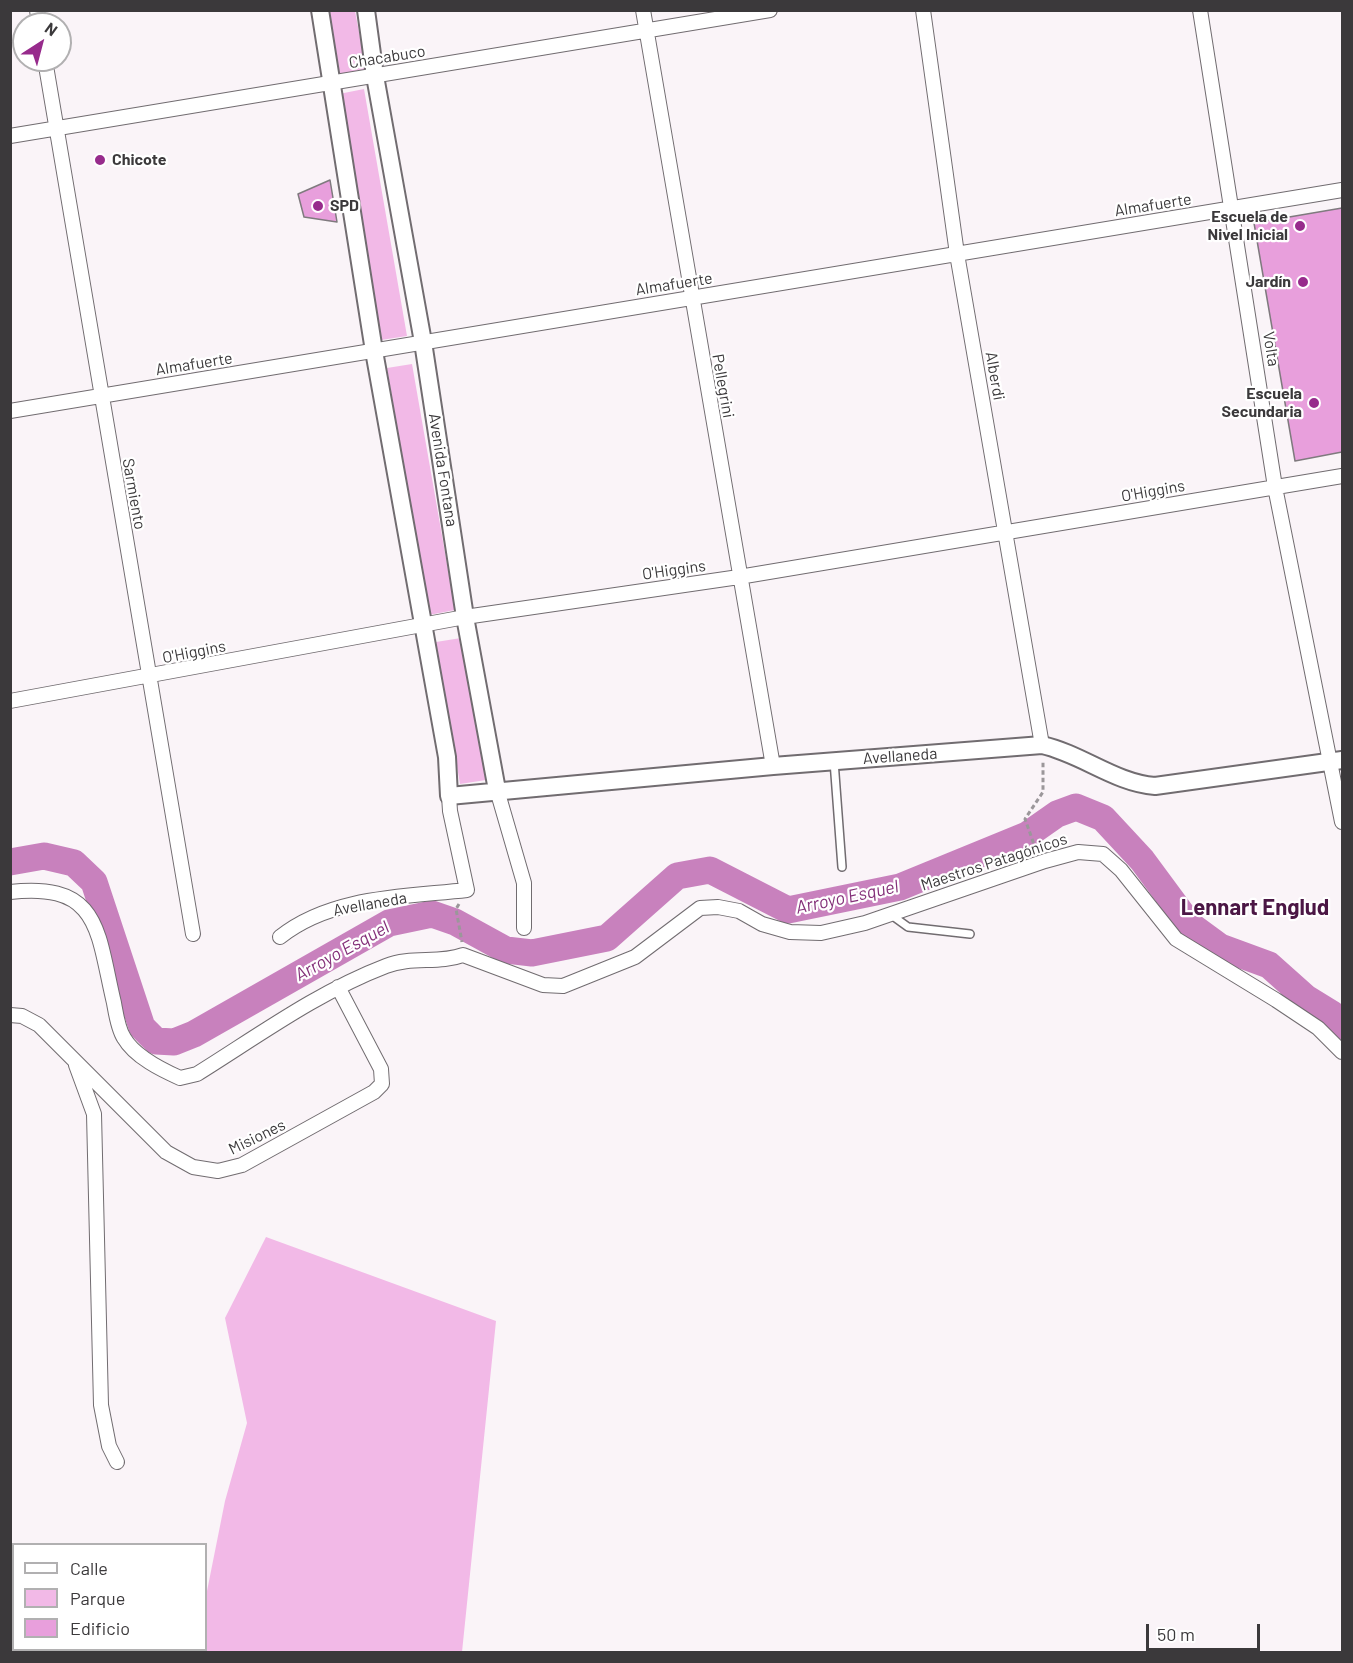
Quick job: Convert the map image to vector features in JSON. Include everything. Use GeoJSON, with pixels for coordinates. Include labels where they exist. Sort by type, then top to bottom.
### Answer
{"type":"FeatureCollection","features":[{"type":"Feature","properties":{"kind":"street"},"geometry":{"type":"LineString","coordinates":[[320,10],[374,351],[447,757],[449,796]]}},
{"type":"Feature","properties":{"kind":"street","name":"Avenida Fontana"},"geometry":{"type":"LineString","coordinates":[[366,10],[375,76],[423,342],[465,617],[497,790],[524,883],[524,928]]}},
{"type":"Feature","properties":{"kind":"street","name":"Pellegrini"},"geometry":{"type":"LineString","coordinates":[[643,10],[772,766]]}},
{"type":"Feature","properties":{"kind":"street","name":"Chacabuco"},"geometry":{"type":"LineString","coordinates":[[10,136],[770,10]]}},
{"type":"Feature","properties":{"kind":"street","name":"Alberdi"},"geometry":{"type":"LineString","coordinates":[[923,10],[957,254],[1042,745]]}},
{"type":"Feature","properties":{"kind":"street","name":"Volta"},"geometry":{"type":"LineString","coordinates":[[1200,10],[1233,208],[1275,487],[1337,761],[1342,822]]}},
{"type":"Feature","properties":{"kind":"street","name":"Sarmiento"},"geometry":{"type":"LineString","coordinates":[[47,72],[100,396],[193,934]]}},
{"type":"Feature","properties":{"kind":"street","name":"Almafuerte"},"geometry":{"type":"LineString","coordinates":[[10,411],[1342,190]]}},
{"type":"Feature","properties":{"kind":"street","name":"O'Higgins"},"geometry":{"type":"LineString","coordinates":[[10,701],[150,677],[465,617],[739,577],[1342,476]]}},
{"type":"Feature","properties":{"kind":"street","name":"Avellaneda"},"geometry":{"type":"LineString","coordinates":[[280,937],[299,922],[338,907],[467,890],[450,811],[449,796],[772,766],[1042,745],[1063,750],[1135,785],[1155,786],[1337,761]]}},
{"type":"Feature","properties":{"kind":"street","name":"Maestros Patagónicos"},"geometry":{"type":"LineString","coordinates":[[10,892],[40,889],[67,894],[88,911],[97,929],[124,1039],[141,1055],[180,1078],[197,1074],[338,987],[388,965],[417,959],[453,958],[463,955],[543,985],[563,986],[635,957],[700,908],[718,906],[739,911],[762,924],[790,932],[821,933],[890,914],[1045,861],[1078,852],[1103,854],[1121,870],[1176,939],[1276,1000],[1318,1029],[1342,1052]]}},
{"type":"Feature","properties":{"kind":"street","name":"Misiones"},"geometry":{"type":"LineString","coordinates":[[10,1015],[22,1016],[39,1025],[166,1152],[193,1167],[218,1171],[242,1165],[374,1092],[382,1084],[381,1069],[338,987]]}},
{"type":"Feature","properties":{"kind":"street"},"geometry":{"type":"LineString","coordinates":[[74,1060],[94,1114],[101,1405],[110,1446],[117,1462]]}},
{"type":"Feature","properties":{"kind":"lane"},"geometry":{"type":"LineString","coordinates":[[834,761],[842,867]]}},
{"type":"Feature","properties":{"kind":"lane"},"geometry":{"type":"LineString","coordinates":[[890,914],[908,927],[970,934]]}},
{"type":"Feature","properties":{"kind":"path"},"geometry":{"type":"LineString","coordinates":[[1034,847],[1025,819],[1044,792],[1042,745]]}},
{"type":"Feature","properties":{"kind":"path"},"geometry":{"type":"LineString","coordinates":[[456,909],[462,940]]}},
{"type":"Feature","properties":{"kind":"green space"},"geometry":{"type":"Polygon","coordinates":[[[329,11],[355,11],[366,69],[340,74],[329,11]]]}},
{"type":"Feature","properties":{"kind":"green space"},"geometry":{"type":"Polygon","coordinates":[[[364,89],[407,336],[381,340],[339,94],[364,89]]]}},
{"type":"Feature","properties":{"kind":"green space"},"geometry":{"type":"Polygon","coordinates":[[[412,364],[455,610],[429,615],[387,368],[412,364]]]}},
{"type":"Feature","properties":{"kind":"green space"},"geometry":{"type":"Polygon","coordinates":[[[461,638],[486,780],[460,784],[436,642],[461,638]]]}},
{"type":"Feature","properties":{"kind":"green space"},"geometry":{"type":"Polygon","coordinates":[[[266,1237],[496,1321],[462,1652],[139,1652],[207,1651],[207,1591],[225,1501],[247,1423],[225,1318],[266,1237]]]}},
{"type":"Feature","properties":{"kind":"building","name":"SPD"},"geometry":{"type":"Polygon","coordinates":[[[330,180],[337,222],[304,217],[298,194],[330,180]]]}},
{"type":"Feature","properties":{"kind":"building","name":"Jardín"},"geometry":{"type":"Polygon","coordinates":[[[1342,208],[1342,452],[1295,461],[1254,223],[1342,208]]]}},
{"type":"Feature","properties":{"kind":"waterway","name":"Arroyo Esquel"},"geometry":{"type":"LineString","coordinates":[[10,862],[44,856],[74,863],[94,882],[142,1027],[156,1041],[174,1042],[194,1034],[389,923],[432,914],[455,922],[506,950],[532,953],[607,938],[677,876],[710,870],[788,910],[900,887],[1027,835],[1057,814],[1076,807],[1103,818],[1142,860],[1190,925],[1220,947],[1269,965],[1306,998],[1332,1014],[1342,1026]]}},
{"type":"Feature","properties":{"kind":"place","name":"Chicote"},"geometry":{"type":"Point","coordinates":[100,160]}},
{"type":"Feature","properties":{"kind":"place","name":"SPD"},"geometry":{"type":"Point","coordinates":[318,206]}},
{"type":"Feature","properties":{"kind":"place","name":"Escuela de Nivel Inicial"},"geometry":{"type":"Point","coordinates":[1300,226]}},
{"type":"Feature","properties":{"kind":"place","name":"Jardín"},"geometry":{"type":"Point","coordinates":[1303,282]}},
{"type":"Feature","properties":{"kind":"place","name":"Escuela Secundaria"},"geometry":{"type":"Point","coordinates":[1314,403]}},
{"type":"Feature","properties":{"kind":"district","name":"Lennart Englud"},"geometry":{"type":"Point","coordinates":[1255,908]}}]}
